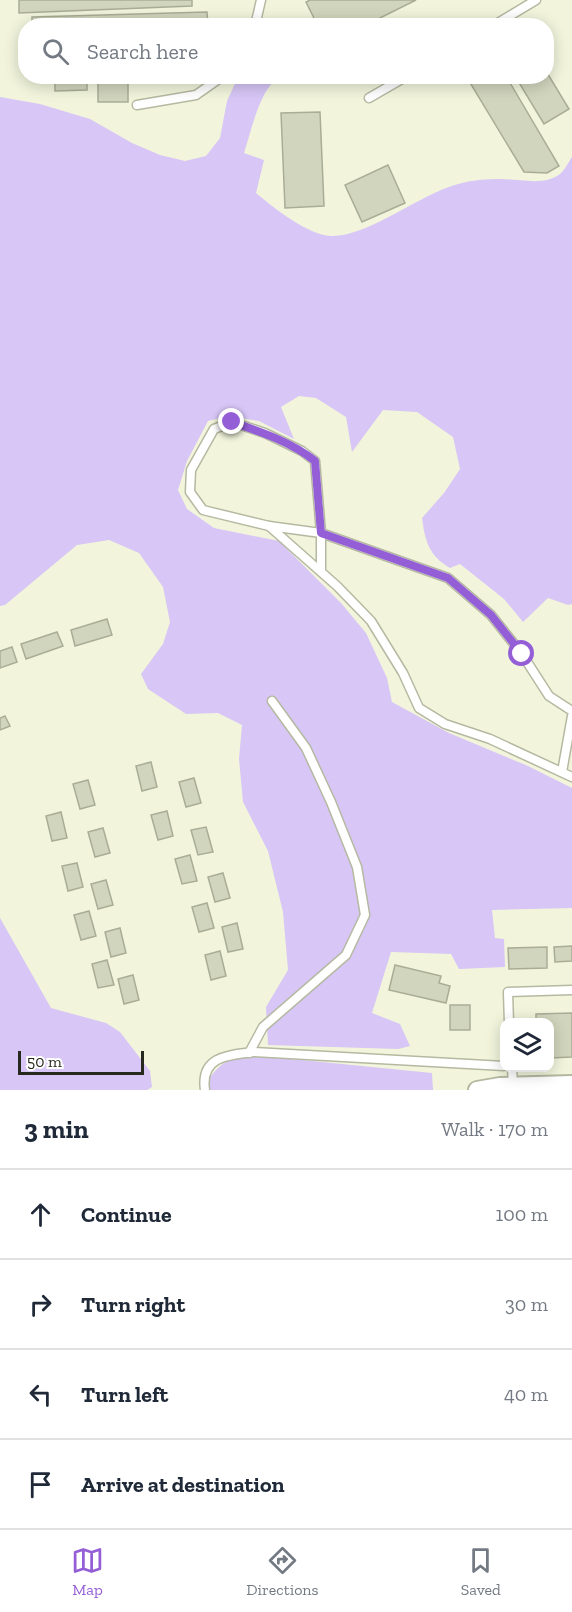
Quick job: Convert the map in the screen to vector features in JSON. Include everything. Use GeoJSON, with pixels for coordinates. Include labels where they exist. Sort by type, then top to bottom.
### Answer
{"type":"FeatureCollection","features":[{"type":"Feature","properties":{"kind":"street"},"geometry":{"type":"LineString","coordinates":[[477,1090],[513,1085],[572,1084]]}},
{"type":"Feature","properties":{"kind":"lane"},"geometry":{"type":"LineString","coordinates":[[257,18],[261,0]]}},
{"type":"Feature","properties":{"kind":"lane"},"geometry":{"type":"LineString","coordinates":[[506,18],[536,0]]}},
{"type":"Feature","properties":{"kind":"lane"},"geometry":{"type":"LineString","coordinates":[[137,105],[196,94],[211,84]]}},
{"type":"Feature","properties":{"kind":"lane"},"geometry":{"type":"LineString","coordinates":[[369,98],[393,84]]}},
{"type":"Feature","properties":{"kind":"lane"},"geometry":{"type":"LineString","coordinates":[[321,571],[321,533],[315,461],[302,451],[265,433],[232,422],[214,429],[191,470],[190,492],[203,510],[269,526],[321,533],[448,578],[491,615],[522,654],[549,696],[572,711]]}},
{"type":"Feature","properties":{"kind":"lane"},"geometry":{"type":"LineString","coordinates":[[269,526],[321,571],[371,621],[403,673],[419,708],[445,724],[490,739],[572,777]]}},
{"type":"Feature","properties":{"kind":"lane"},"geometry":{"type":"LineString","coordinates":[[249,1053],[263,1027],[346,955],[365,915],[357,867],[331,802],[306,748],[272,701]]}},
{"type":"Feature","properties":{"kind":"lane"},"geometry":{"type":"LineString","coordinates":[[562,772],[572,716]]}},
{"type":"Feature","properties":{"kind":"lane"},"geometry":{"type":"LineString","coordinates":[[509,1018],[508,992],[572,990]]}},
{"type":"Feature","properties":{"kind":"lane"},"geometry":{"type":"LineString","coordinates":[[205,1090],[204,1080],[210,1066],[224,1056],[249,1053],[500,1066]]}},
{"type":"Feature","properties":{"kind":"lane"},"geometry":{"type":"LineString","coordinates":[[512,1072],[513,1085]]}},
{"type":"Feature","properties":{"kind":"shaded area"},"geometry":{"type":"Polygon","coordinates":[[[235,84],[271,84],[256,115],[244,153],[264,160],[256,193],[302,226],[331,236],[361,230],[427,196],[463,183],[490,179],[541,181],[556,177],[572,157],[572,604],[568,605],[548,598],[523,622],[504,599],[460,564],[450,568],[437,558],[429,547],[422,518],[444,493],[460,469],[453,437],[417,412],[383,410],[352,452],[346,417],[316,398],[299,396],[281,407],[294,439],[259,421],[228,416],[208,421],[187,461],[178,490],[187,509],[214,528],[279,541],[341,603],[366,633],[387,678],[392,702],[449,733],[528,766],[572,788],[572,908],[492,910],[495,938],[504,939],[505,967],[459,969],[451,954],[391,952],[372,1013],[400,1024],[410,1046],[398,1049],[268,1045],[266,1007],[288,970],[283,912],[268,851],[243,802],[239,759],[242,725],[218,713],[186,714],[148,689],[141,674],[163,644],[170,622],[163,587],[139,553],[109,540],[77,545],[5,605],[0,606],[0,97],[40,104],[90,119],[132,143],[160,155],[185,161],[206,156],[220,138],[227,101],[235,84]]]}},
{"type":"Feature","properties":{"kind":"shaded area"},"geometry":{"type":"Polygon","coordinates":[[[0,918],[51,1008],[106,1023],[120,1032],[150,1071],[152,1087],[147,1090],[0,1090],[0,918]]]}},
{"type":"Feature","properties":{"kind":"shaded area"},"geometry":{"type":"Polygon","coordinates":[[[262,1056],[432,1073],[433,1090],[209,1090],[208,1080],[225,1062],[238,1058],[262,1056]]]}},
{"type":"Feature","properties":{"kind":"building"},"geometry":{"type":"Polygon","coordinates":[[[19,0],[192,0],[192,6],[19,13],[19,0]]]}},
{"type":"Feature","properties":{"kind":"building"},"geometry":{"type":"Polygon","coordinates":[[[310,0],[416,0],[380,18],[314,18],[306,2],[310,0]]]}},
{"type":"Feature","properties":{"kind":"building"},"geometry":{"type":"Polygon","coordinates":[[[207,12],[207,18],[32,18],[207,12]]]}},
{"type":"Feature","properties":{"kind":"building"},"geometry":{"type":"Polygon","coordinates":[[[55,84],[87,84],[87,90],[55,91],[55,84]]]}},
{"type":"Feature","properties":{"kind":"building"},"geometry":{"type":"Polygon","coordinates":[[[98,84],[128,84],[128,102],[98,102],[98,84]]]}},
{"type":"Feature","properties":{"kind":"building"},"geometry":{"type":"Polygon","coordinates":[[[471,84],[511,84],[559,166],[547,173],[524,172],[471,84]]]}},
{"type":"Feature","properties":{"kind":"building"},"geometry":{"type":"Polygon","coordinates":[[[520,84],[554,84],[569,109],[544,124],[520,84]]]}},
{"type":"Feature","properties":{"kind":"building"},"geometry":{"type":"Polygon","coordinates":[[[320,112],[324,206],[285,208],[281,113],[320,112]]]}},
{"type":"Feature","properties":{"kind":"building"},"geometry":{"type":"Polygon","coordinates":[[[388,165],[405,203],[362,222],[345,185],[388,165]]]}},
{"type":"Feature","properties":{"kind":"building"},"geometry":{"type":"Polygon","coordinates":[[[107,619],[112,635],[75,646],[71,630],[107,619]]]}},
{"type":"Feature","properties":{"kind":"building"},"geometry":{"type":"Polygon","coordinates":[[[57,632],[63,646],[26,659],[21,644],[57,632]]]}},
{"type":"Feature","properties":{"kind":"building"},"geometry":{"type":"Polygon","coordinates":[[[12,647],[17,662],[0,668],[0,651],[12,647]]]}},
{"type":"Feature","properties":{"kind":"building"},"geometry":{"type":"Polygon","coordinates":[[[5,716],[10,726],[0,730],[0,718],[5,716]]]}},
{"type":"Feature","properties":{"kind":"building"},"geometry":{"type":"Polygon","coordinates":[[[151,762],[157,787],[142,791],[136,766],[151,762]]]}},
{"type":"Feature","properties":{"kind":"building"},"geometry":{"type":"Polygon","coordinates":[[[194,778],[201,803],[186,807],[179,782],[194,778]]]}},
{"type":"Feature","properties":{"kind":"building"},"geometry":{"type":"Polygon","coordinates":[[[88,780],[95,805],[80,809],[73,784],[88,780]]]}},
{"type":"Feature","properties":{"kind":"building"},"geometry":{"type":"Polygon","coordinates":[[[167,811],[173,836],[158,840],[151,815],[167,811]]]}},
{"type":"Feature","properties":{"kind":"building"},"geometry":{"type":"Polygon","coordinates":[[[61,812],[67,838],[52,841],[46,816],[61,812]]]}},
{"type":"Feature","properties":{"kind":"building"},"geometry":{"type":"Polygon","coordinates":[[[206,827],[213,852],[198,855],[191,830],[206,827]]]}},
{"type":"Feature","properties":{"kind":"building"},"geometry":{"type":"Polygon","coordinates":[[[103,828],[110,853],[95,857],[88,832],[103,828]]]}},
{"type":"Feature","properties":{"kind":"building"},"geometry":{"type":"Polygon","coordinates":[[[190,855],[197,881],[182,884],[175,859],[190,855]]]}},
{"type":"Feature","properties":{"kind":"building"},"geometry":{"type":"Polygon","coordinates":[[[77,863],[83,887],[68,891],[62,866],[77,863]]]}},
{"type":"Feature","properties":{"kind":"building"},"geometry":{"type":"Polygon","coordinates":[[[223,873],[230,898],[215,902],[208,877],[223,873]]]}},
{"type":"Feature","properties":{"kind":"building"},"geometry":{"type":"Polygon","coordinates":[[[106,880],[113,905],[98,909],[91,884],[106,880]]]}},
{"type":"Feature","properties":{"kind":"building"},"geometry":{"type":"Polygon","coordinates":[[[207,903],[214,928],[199,932],[192,907],[207,903]]]}},
{"type":"Feature","properties":{"kind":"building"},"geometry":{"type":"Polygon","coordinates":[[[89,911],[96,936],[81,940],[74,915],[89,911]]]}},
{"type":"Feature","properties":{"kind":"building"},"geometry":{"type":"Polygon","coordinates":[[[237,923],[243,949],[228,952],[222,927],[237,923]]]}},
{"type":"Feature","properties":{"kind":"building"},"geometry":{"type":"Polygon","coordinates":[[[120,928],[126,953],[111,957],[105,932],[120,928]]]}},
{"type":"Feature","properties":{"kind":"building"},"geometry":{"type":"Polygon","coordinates":[[[572,946],[572,961],[555,962],[554,947],[572,946]]]}},
{"type":"Feature","properties":{"kind":"building"},"geometry":{"type":"Polygon","coordinates":[[[547,947],[547,968],[509,969],[508,948],[547,947]]]}},
{"type":"Feature","properties":{"kind":"building"},"geometry":{"type":"Polygon","coordinates":[[[220,951],[226,976],[211,980],[205,955],[220,951]]]}},
{"type":"Feature","properties":{"kind":"building"},"geometry":{"type":"Polygon","coordinates":[[[107,960],[114,985],[98,988],[92,964],[107,960]]]}},
{"type":"Feature","properties":{"kind":"building"},"geometry":{"type":"Polygon","coordinates":[[[395,965],[441,976],[439,983],[450,986],[446,1003],[389,990],[395,965]]]}},
{"type":"Feature","properties":{"kind":"building"},"geometry":{"type":"Polygon","coordinates":[[[133,975],[139,1000],[124,1004],[118,979],[133,975]]]}},
{"type":"Feature","properties":{"kind":"building"},"geometry":{"type":"Polygon","coordinates":[[[450,1005],[470,1005],[470,1030],[450,1030],[450,1005]]]}},
{"type":"Feature","properties":{"kind":"building"},"geometry":{"type":"Polygon","coordinates":[[[572,1013],[572,1057],[554,1058],[554,1018],[536,1018],[536,1014],[572,1013]]]}},
{"type":"Feature","properties":{"kind":"route"},"geometry":{"type":"LineString","coordinates":[[232,422],[265,433],[302,451],[315,461],[321,533],[448,578],[491,615],[522,654]]}}]}
